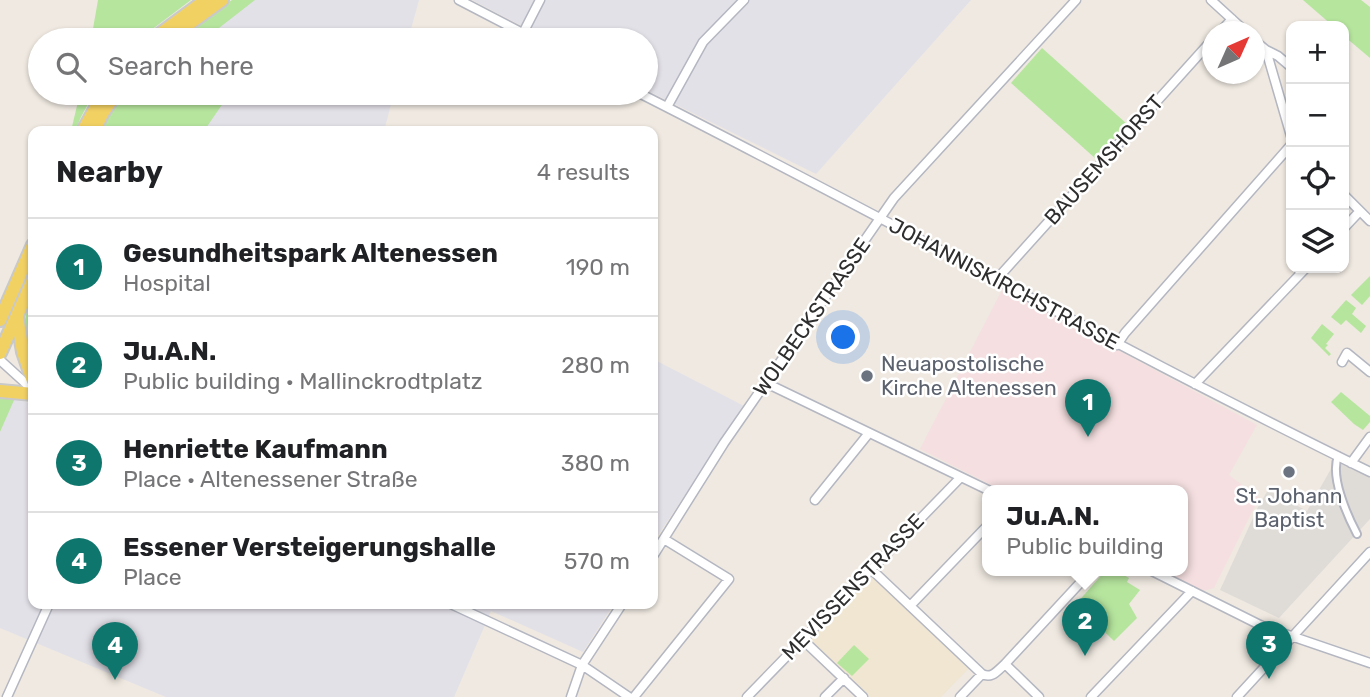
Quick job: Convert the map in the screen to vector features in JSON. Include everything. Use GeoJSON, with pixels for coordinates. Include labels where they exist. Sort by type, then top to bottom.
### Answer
{"type":"FeatureCollection","features":[{"type":"Feature","properties":{"kind":"main road"},"geometry":{"type":"LineString","coordinates":[[168,28],[205,0]]}},
{"type":"Feature","properties":{"kind":"main road"},"geometry":{"type":"LineString","coordinates":[[184,28],[222,0]]}},
{"type":"Feature","properties":{"kind":"main road"},"geometry":{"type":"LineString","coordinates":[[86,126],[97,105]]}},
{"type":"Feature","properties":{"kind":"main road"},"geometry":{"type":"LineString","coordinates":[[96,126],[108,105]]}},
{"type":"Feature","properties":{"kind":"main road"},"geometry":{"type":"LineString","coordinates":[[0,320],[28,257]]}},
{"type":"Feature","properties":{"kind":"main road"},"geometry":{"type":"LineString","coordinates":[[0,296],[15,289]]}},
{"type":"Feature","properties":{"kind":"main road"},"geometry":{"type":"LineString","coordinates":[[0,353],[28,292]]}},
{"type":"Feature","properties":{"kind":"main road"},"geometry":{"type":"LineString","coordinates":[[18,317],[28,366]]}},
{"type":"Feature","properties":{"kind":"main road"},"geometry":{"type":"LineString","coordinates":[[0,391],[28,392]]}},
{"type":"Feature","properties":{"kind":"street"},"geometry":{"type":"LineString","coordinates":[[459,0],[513,28]]}},
{"type":"Feature","properties":{"kind":"street"},"geometry":{"type":"LineString","coordinates":[[526,28],[540,0]]}},
{"type":"Feature","properties":{"kind":"street"},"geometry":{"type":"LineString","coordinates":[[667,107],[703,42],[744,0]]}},
{"type":"Feature","properties":{"kind":"street","name":"WOLBECKSTRASSE"},"geometry":{"type":"LineString","coordinates":[[658,548],[724,443],[894,198],[1076,0]]}},
{"type":"Feature","properties":{"kind":"street"},"geometry":{"type":"LineString","coordinates":[[1211,0],[1232,19]]}},
{"type":"Feature","properties":{"kind":"street"},"geometry":{"type":"LineString","coordinates":[[1266,50],[1286,63]]}},
{"type":"Feature","properties":{"kind":"street"},"geometry":{"type":"LineString","coordinates":[[1266,50],[1286,119]]}},
{"type":"Feature","properties":{"kind":"street","name":"BAUSEMSHORST"},"geometry":{"type":"LineString","coordinates":[[996,280],[1202,52]]}},
{"type":"Feature","properties":{"kind":"street","name":"JOHANNISKIRCHSTRASSE"},"geometry":{"type":"LineString","coordinates":[[658,102],[1117,345],[1370,472]]}},
{"type":"Feature","properties":{"kind":"street"},"geometry":{"type":"LineString","coordinates":[[1117,345],[1289,147]]}},
{"type":"Feature","properties":{"kind":"street"},"geometry":{"type":"LineString","coordinates":[[1349,201],[1370,222]]}},
{"type":"Feature","properties":{"kind":"street"},"geometry":{"type":"LineString","coordinates":[[1349,223],[1359,212]]}},
{"type":"Feature","properties":{"kind":"street"},"geometry":{"type":"LineString","coordinates":[[1195,384],[1301,273]]}},
{"type":"Feature","properties":{"kind":"street"},"geometry":{"type":"LineString","coordinates":[[1342,362],[1347,353],[1370,372]]}},
{"type":"Feature","properties":{"kind":"street"},"geometry":{"type":"LineString","coordinates":[[0,360],[28,387]]}},
{"type":"Feature","properties":{"kind":"street"},"geometry":{"type":"LineString","coordinates":[[766,383],[982,487]]}},
{"type":"Feature","properties":{"kind":"street"},"geometry":{"type":"LineString","coordinates":[[815,500],[869,433]]}},
{"type":"Feature","properties":{"kind":"street"},"geometry":{"type":"LineString","coordinates":[[1351,463],[1370,437]]}},
{"type":"Feature","properties":{"kind":"street"},"geometry":{"type":"LineString","coordinates":[[1338,456],[1336,477],[1342,501],[1357,534]]}},
{"type":"Feature","properties":{"kind":"street","name":"MEVISSENSTRASSE"},"geometry":{"type":"LineString","coordinates":[[747,697],[960,478]]}},
{"type":"Feature","properties":{"kind":"street"},"geometry":{"type":"LineString","coordinates":[[910,606],[982,531]]}},
{"type":"Feature","properties":{"kind":"street"},"geometry":{"type":"LineString","coordinates":[[462,609],[582,665],[632,697],[729,579],[664,539]]}},
{"type":"Feature","properties":{"kind":"street"},"geometry":{"type":"LineString","coordinates":[[1237,697],[1370,552]]}},
{"type":"Feature","properties":{"kind":"street"},"geometry":{"type":"LineString","coordinates":[[871,569],[988,677],[1004,664],[1086,576]]}},
{"type":"Feature","properties":{"kind":"street"},"geometry":{"type":"LineString","coordinates":[[1161,576],[1262,626],[1370,663]]}},
{"type":"Feature","properties":{"kind":"street"},"geometry":{"type":"LineString","coordinates":[[1091,697],[1192,592]]}},
{"type":"Feature","properties":{"kind":"street"},"geometry":{"type":"LineString","coordinates":[[7,697],[47,609]]}},
{"type":"Feature","properties":{"kind":"street"},"geometry":{"type":"LineString","coordinates":[[571,697],[582,665],[619,609]]}},
{"type":"Feature","properties":{"kind":"street"},"geometry":{"type":"LineString","coordinates":[[1262,626],[1271,644],[1270,661]]}},
{"type":"Feature","properties":{"kind":"street"},"geometry":{"type":"LineString","coordinates":[[802,639],[863,697]]}},
{"type":"Feature","properties":{"kind":"street"},"geometry":{"type":"LineString","coordinates":[[1004,664],[1039,697]]}},
{"type":"Feature","properties":{"kind":"street"},"geometry":{"type":"LineString","coordinates":[[960,697],[982,674]]}},
{"type":"Feature","properties":{"kind":"street"},"geometry":{"type":"LineString","coordinates":[[825,697],[844,678]]}},
{"type":"Feature","properties":{"kind":"shaded area"},"geometry":{"type":"Polygon","coordinates":[[[232,0],[419,0],[411,28],[192,28],[232,0]]]}},
{"type":"Feature","properties":{"kind":"shaded area"},"geometry":{"type":"Polygon","coordinates":[[[472,0],[971,0],[816,174],[658,96],[658,28],[526,28],[472,0]]]}},
{"type":"Feature","properties":{"kind":"shaded area"},"geometry":{"type":"Polygon","coordinates":[[[115,105],[391,105],[385,126],[102,126],[115,105]]]}},
{"type":"Feature","properties":{"kind":"shaded area"},"geometry":{"type":"Polygon","coordinates":[[[1003,288],[1257,425],[1229,475],[1259,498],[1214,588],[1203,591],[1172,576],[1188,576],[1188,485],[991,485],[920,449],[1003,288]]]}},
{"type":"Feature","properties":{"kind":"shaded area"},"geometry":{"type":"Polygon","coordinates":[[[658,362],[744,406],[658,535],[658,362]]]}},
{"type":"Feature","properties":{"kind":"shaded area"},"geometry":{"type":"Polygon","coordinates":[[[17,398],[28,403],[28,609],[611,609],[583,652],[491,611],[454,697],[166,697],[0,628],[0,400],[17,398]]]}},
{"type":"Feature","properties":{"kind":"shaded area"},"geometry":{"type":"Polygon","coordinates":[[[1336,460],[1370,477],[1370,519],[1279,618],[1220,590],[1268,490],[1307,511],[1336,460]]]}},
{"type":"Feature","properties":{"kind":"shaded area"},"geometry":{"type":"Polygon","coordinates":[[[873,575],[970,667],[941,697],[870,697],[809,641],[873,575]]]}},
{"type":"Feature","properties":{"kind":"green space"},"geometry":{"type":"Polygon","coordinates":[[[98,0],[191,0],[154,28],[93,28],[98,0]]]}},
{"type":"Feature","properties":{"kind":"green space"},"geometry":{"type":"Polygon","coordinates":[[[232,0],[255,0],[219,28],[192,28],[232,0]]]}},
{"type":"Feature","properties":{"kind":"green space"},"geometry":{"type":"Polygon","coordinates":[[[1303,0],[1361,0],[1370,7],[1370,58],[1349,40],[1349,21],[1327,21],[1303,0]]]}},
{"type":"Feature","properties":{"kind":"green space"},"geometry":{"type":"Polygon","coordinates":[[[1042,48],[1127,124],[1096,159],[1011,83],[1042,48]]]}},
{"type":"Feature","properties":{"kind":"green space"},"geometry":{"type":"Polygon","coordinates":[[[77,105],[88,105],[77,126],[72,126],[77,105]]]}},
{"type":"Feature","properties":{"kind":"green space"},"geometry":{"type":"Polygon","coordinates":[[[115,105],[222,105],[207,126],[102,126],[115,105]]]}},
{"type":"Feature","properties":{"kind":"green space"},"geometry":{"type":"Polygon","coordinates":[[[1370,276],[1370,296],[1362,305],[1351,295],[1370,276]]]}},
{"type":"Feature","properties":{"kind":"green space"},"geometry":{"type":"Polygon","coordinates":[[[1346,300],[1356,308],[1352,314],[1366,326],[1361,333],[1346,320],[1341,325],[1331,317],[1346,300]]]}},
{"type":"Feature","properties":{"kind":"green space"},"geometry":{"type":"Polygon","coordinates":[[[28,309],[28,352],[24,337],[28,309]]]}},
{"type":"Feature","properties":{"kind":"green space"},"geometry":{"type":"Polygon","coordinates":[[[1322,324],[1334,334],[1325,348],[1331,354],[1329,356],[1311,338],[1322,324]]]}},
{"type":"Feature","properties":{"kind":"green space"},"geometry":{"type":"Polygon","coordinates":[[[1341,392],[1370,416],[1370,422],[1363,430],[1331,402],[1341,392]]]}},
{"type":"Feature","properties":{"kind":"green space"},"geometry":{"type":"Polygon","coordinates":[[[15,398],[0,432],[0,399],[15,398]]]}},
{"type":"Feature","properties":{"kind":"green space"},"geometry":{"type":"Polygon","coordinates":[[[1101,576],[1126,576],[1129,578],[1127,582],[1140,590],[1129,604],[1137,618],[1114,641],[1076,604],[1101,576]]]}},
{"type":"Feature","properties":{"kind":"green space"},"geometry":{"type":"Polygon","coordinates":[[[854,645],[869,659],[852,676],[837,663],[854,645]]]}},
{"type":"Feature","properties":{"kind":"place","name":"Neuapostolische Kirche Altenessen"},"geometry":{"type":"Point","coordinates":[867,376]}},
{"type":"Feature","properties":{"kind":"place","name":"Gesundheitspark Altenessen"},"geometry":{"type":"Point","coordinates":[1088,437]}},
{"type":"Feature","properties":{"kind":"place","name":"St. Johann Baptist"},"geometry":{"type":"Point","coordinates":[1289,472]}},
{"type":"Feature","properties":{"kind":"place","name":"Ju.A.N."},"geometry":{"type":"Point","coordinates":[1085,656]}},
{"type":"Feature","properties":{"kind":"place","name":"Henriette Kaufmann"},"geometry":{"type":"Point","coordinates":[1269,679]}},
{"type":"Feature","properties":{"kind":"place","name":"Essener Versteigerungshalle"},"geometry":{"type":"Point","coordinates":[115,680]}}]}
